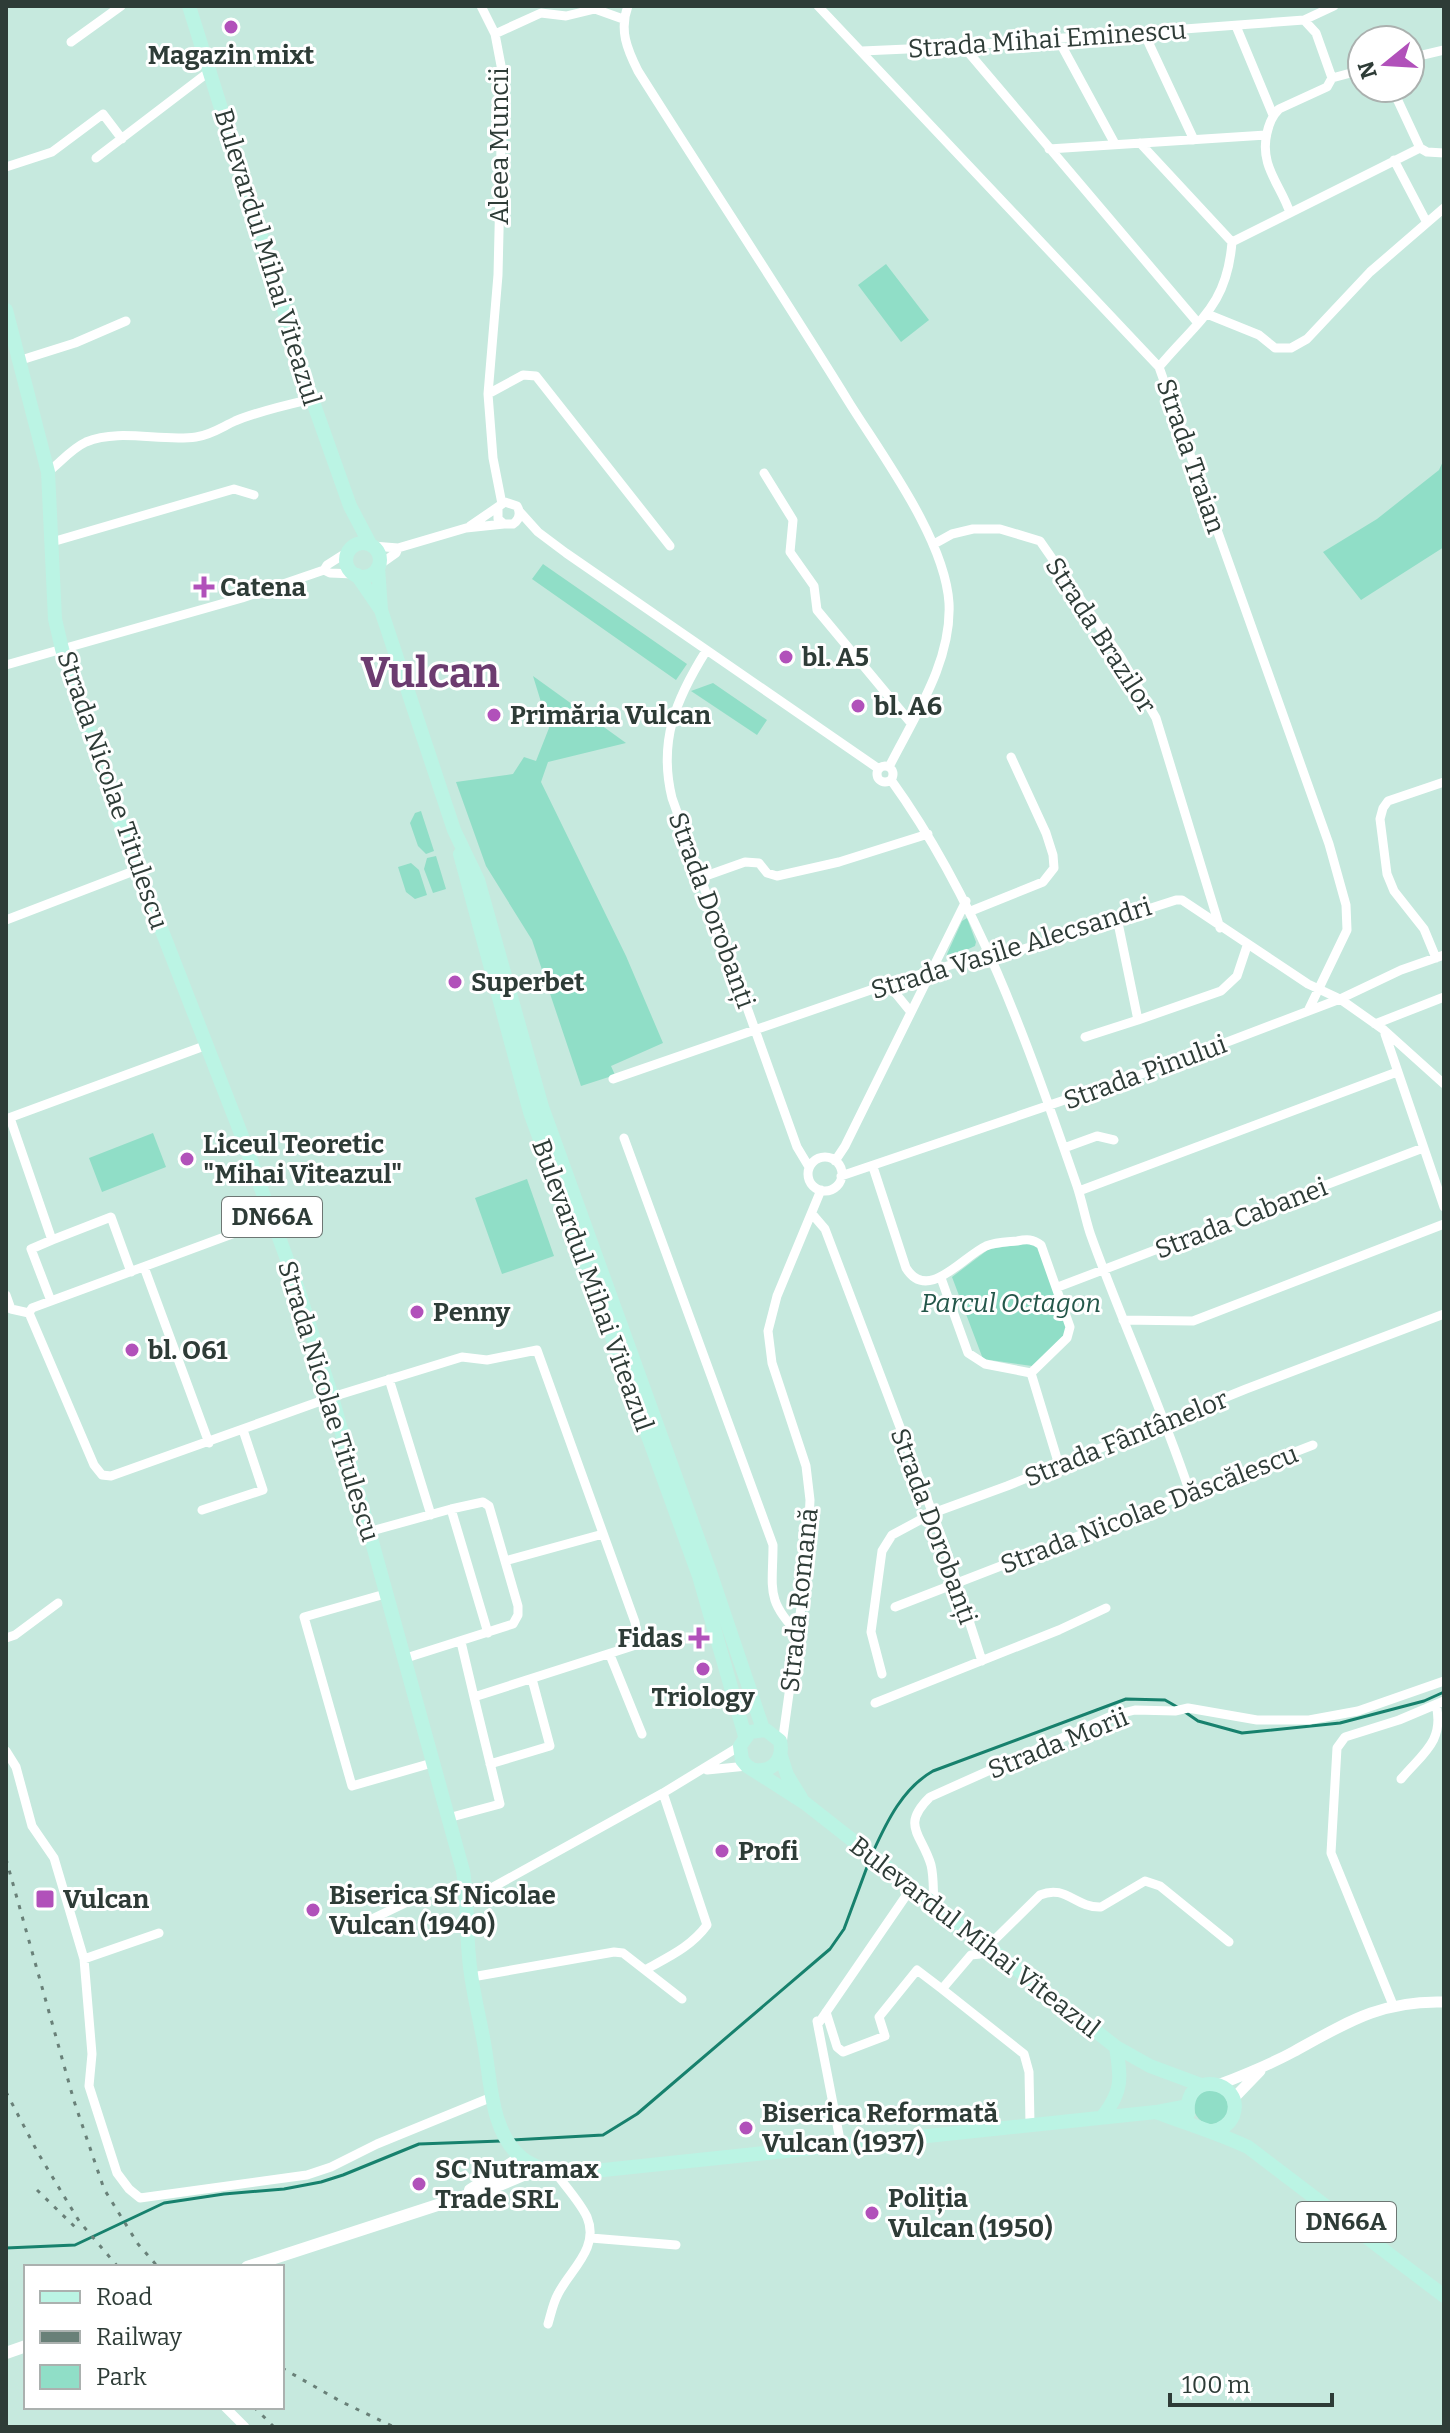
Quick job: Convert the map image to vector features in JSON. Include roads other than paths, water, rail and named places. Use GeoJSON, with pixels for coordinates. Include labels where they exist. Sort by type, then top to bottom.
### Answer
{"type":"FeatureCollection","features":[{"type":"Feature","properties":{"kind":"main road","name":"Bulevardul Mihai Viteazul"},"geometry":{"type":"LineString","coordinates":[[189,6],[312,399],[350,506],[372,545]]}},
{"type":"Feature","properties":{"kind":"main road","name":"Strada Nicolae Titulescu"},"geometry":{"type":"LineString","coordinates":[[6,310],[48,472],[55,619],[62,649],[97,757],[273,1219],[332,1397],[465,1884],[469,1958],[492,2097],[508,2140],[521,2157],[547,2170]]}},
{"type":"Feature","properties":{"kind":"main road","name":"Bulevardul Mihai Viteazul"},"geometry":{"type":"LineString","coordinates":[[350,506],[350,550]]}},
{"type":"Feature","properties":{"kind":"main road"},"geometry":{"type":"LineString","coordinates":[[358,544],[372,545],[379,553],[379,566],[369,575],[355,574],[347,564],[350,550],[358,544]]}},
{"type":"Feature","properties":{"kind":"main road","name":"Bulevardul Mihai Viteazul"},"geometry":{"type":"LineString","coordinates":[[379,566],[381,610],[454,830],[466,884],[530,1112],[699,1576],[742,1741]]}},
{"type":"Feature","properties":{"kind":"main road","name":"Bulevardul Mihai Viteazul"},"geometry":{"type":"LineString","coordinates":[[355,574],[381,610]]}},
{"type":"Feature","properties":{"kind":"main road","name":"Bulevardul Mihai Viteazul"},"geometry":{"type":"LineString","coordinates":[[454,830],[478,880],[546,1120],[766,1730]]}},
{"type":"Feature","properties":{"kind":"main road"},"geometry":{"type":"LineString","coordinates":[[756,1729],[766,1730],[780,1741],[781,1752],[774,1766],[761,1771],[751,1768],[742,1760],[742,1741],[756,1729]]}},
{"type":"Feature","properties":{"kind":"main road","name":"Bulevardul Mihai Viteazul"},"geometry":{"type":"LineString","coordinates":[[781,1752],[787,1775],[805,1803]]}},
{"type":"Feature","properties":{"kind":"main road","name":"Bulevardul Mihai Viteazul"},"geometry":{"type":"LineString","coordinates":[[751,1768],[805,1803],[1116,2047],[1171,2082],[1187,2104]]}},
{"type":"Feature","properties":{"kind":"main road"},"geometry":{"type":"LineString","coordinates":[[1103,2116],[1115,2100],[1119,2088],[1116,2047]]}},
{"type":"Feature","properties":{"kind":"main road","name":"Bulevardul Mihai Viteazul"},"geometry":{"type":"LineString","coordinates":[[1150,2066],[1201,2085]]}},
{"type":"Feature","properties":{"kind":"main road"},"geometry":{"type":"LineString","coordinates":[[1156,2112],[1196,2126],[1213,2131],[1220,2129],[1231,2119],[1233,2099],[1225,2088],[1201,2085],[1195,2089],[1187,2104],[1188,2113],[1196,2126]]}},
{"type":"Feature","properties":{"kind":"main road"},"geometry":{"type":"LineString","coordinates":[[253,2265],[547,2170],[588,2172],[1156,2112],[1187,2104]]}},
{"type":"Feature","properties":{"kind":"main road","name":"DN66A"},"geometry":{"type":"LineString","coordinates":[[1231,2119],[1248,2147]]}},
{"type":"Feature","properties":{"kind":"main road","name":"DN66A"},"geometry":{"type":"LineString","coordinates":[[1213,2131],[1248,2147],[1444,2296]]}},
{"type":"Feature","properties":{"kind":"main road"},"geometry":{"type":"LineString","coordinates":[[464,2195],[521,2157]]}},
{"type":"Feature","properties":{"kind":"street"},"geometry":{"type":"LineString","coordinates":[[71,42],[121,6]]}},
{"type":"Feature","properties":{"kind":"street"},"geometry":{"type":"LineString","coordinates":[[481,6],[495,34]]}},
{"type":"Feature","properties":{"kind":"street"},"geometry":{"type":"LineString","coordinates":[[531,6],[541,13]]}},
{"type":"Feature","properties":{"kind":"street"},"geometry":{"type":"LineString","coordinates":[[466,528],[500,506],[513,503],[538,532],[706,651],[884,768],[893,773],[891,780],[885,783],[878,779],[884,768],[911,723],[941,659],[949,616],[943,565],[934,544],[837,383],[638,71],[624,38],[623,19],[628,6]]}},
{"type":"Feature","properties":{"kind":"street","name":"Strada Traian"},"geometry":{"type":"LineString","coordinates":[[818,6],[1159,367],[1319,815],[1346,905],[1347,930],[1308,1011]]}},
{"type":"Feature","properties":{"kind":"street","name":"Strada Mihai Eminescu"},"geometry":{"type":"LineString","coordinates":[[862,51],[1304,20],[1334,6]]}},
{"type":"Feature","properties":{"kind":"street","name":"Aleea Muncii"},"geometry":{"type":"LineString","coordinates":[[500,506],[488,394],[498,275],[503,76],[495,34],[541,13],[566,16],[595,9],[623,19]]}},
{"type":"Feature","properties":{"kind":"street"},"geometry":{"type":"LineString","coordinates":[[1304,20],[1316,33],[1332,78]]}},
{"type":"Feature","properties":{"kind":"street"},"geometry":{"type":"LineString","coordinates":[[1236,26],[1273,115]]}},
{"type":"Feature","properties":{"kind":"street"},"geometry":{"type":"LineString","coordinates":[[1144,33],[1194,140]]}},
{"type":"Feature","properties":{"kind":"street"},"geometry":{"type":"LineString","coordinates":[[1058,39],[1115,144]]}},
{"type":"Feature","properties":{"kind":"street"},"geometry":{"type":"LineString","coordinates":[[963,46],[1198,323]]}},
{"type":"Feature","properties":{"kind":"street"},"geometry":{"type":"LineString","coordinates":[[96,158],[210,71]]}},
{"type":"Feature","properties":{"kind":"street"},"geometry":{"type":"LineString","coordinates":[[1290,213],[1266,162],[1266,135],[1273,115],[1279,109],[1327,87],[1332,78],[1346,74]]}},
{"type":"Feature","properties":{"kind":"street"},"geometry":{"type":"LineString","coordinates":[[1399,104],[1420,148],[1427,152],[1444,153]]}},
{"type":"Feature","properties":{"kind":"street"},"geometry":{"type":"LineString","coordinates":[[6,167],[52,152],[103,114],[122,139]]}},
{"type":"Feature","properties":{"kind":"street"},"geometry":{"type":"LineString","coordinates":[[1049,149],[1266,135]]}},
{"type":"Feature","properties":{"kind":"street"},"geometry":{"type":"LineString","coordinates":[[1140,143],[1232,242]]}},
{"type":"Feature","properties":{"kind":"street"},"geometry":{"type":"LineString","coordinates":[[1232,242],[1420,148]]}},
{"type":"Feature","properties":{"kind":"street"},"geometry":{"type":"LineString","coordinates":[[1394,160],[1426,221]]}},
{"type":"Feature","properties":{"kind":"street"},"geometry":{"type":"LineString","coordinates":[[1207,314],[1259,335],[1275,348],[1291,348],[1318,329],[1370,272],[1444,208]]}},
{"type":"Feature","properties":{"kind":"street"},"geometry":{"type":"LineString","coordinates":[[1159,367],[1220,296],[1232,242]]}},
{"type":"Feature","properties":{"kind":"street"},"geometry":{"type":"LineString","coordinates":[[18,361],[75,343],[126,321]]}},
{"type":"Feature","properties":{"kind":"street"},"geometry":{"type":"LineString","coordinates":[[488,394],[523,375],[536,376],[670,546]]}},
{"type":"Feature","properties":{"kind":"street"},"geometry":{"type":"LineString","coordinates":[[48,472],[73,450],[101,438],[211,434],[263,411],[312,399]]}},
{"type":"Feature","properties":{"kind":"street"},"geometry":{"type":"LineString","coordinates":[[764,473],[793,520],[790,552],[814,586],[817,610],[911,723]]}},
{"type":"Feature","properties":{"kind":"street","name":"Aleea Muncii"},"geometry":{"type":"LineString","coordinates":[[497,476],[513,503]]}},
{"type":"Feature","properties":{"kind":"street"},"geometry":{"type":"LineString","coordinates":[[52,542],[234,489],[254,495]]}},
{"type":"Feature","properties":{"kind":"street"},"geometry":{"type":"LineString","coordinates":[[500,506],[498,519],[538,532]]}},
{"type":"Feature","properties":{"kind":"street"},"geometry":{"type":"LineString","coordinates":[[372,545],[398,548],[466,528],[507,524],[518,519],[520,512]]}},
{"type":"Feature","properties":{"kind":"street","name":"Strada Brazilor"},"geometry":{"type":"LineString","coordinates":[[934,544],[952,534],[973,529],[1000,529],[1040,541],[1120,656],[1156,718],[1220,928]]}},
{"type":"Feature","properties":{"kind":"street"},"geometry":{"type":"LineString","coordinates":[[379,566],[398,548]]}},
{"type":"Feature","properties":{"kind":"street"},"geometry":{"type":"LineString","coordinates":[[6,665],[242,598],[324,570],[350,550]]}},
{"type":"Feature","properties":{"kind":"street"},"geometry":{"type":"LineString","coordinates":[[324,570],[355,574]]}},
{"type":"Feature","properties":{"kind":"street","name":"Strada Dorobanți"},"geometry":{"type":"LineString","coordinates":[[706,651],[683,690],[673,719],[665,771],[754,1030],[797,1147],[809,1167]]}},
{"type":"Feature","properties":{"kind":"street"},"geometry":{"type":"LineString","coordinates":[[835,1161],[910,1011],[969,906],[1043,882],[1054,868],[1046,833],[1011,757]]}},
{"type":"Feature","properties":{"kind":"street"},"geometry":{"type":"LineString","coordinates":[[891,780],[928,834],[969,906],[990,953],[1049,1106],[1104,1270],[1190,1493]]}},
{"type":"Feature","properties":{"kind":"street"},"geometry":{"type":"LineString","coordinates":[[1440,957],[1391,883],[1384,858],[1380,819],[1388,801],[1444,782]]}},
{"type":"Feature","properties":{"kind":"street"},"geometry":{"type":"LineString","coordinates":[[700,878],[745,862],[759,863],[767,873],[777,876],[839,862],[928,834]]}},
{"type":"Feature","properties":{"kind":"street"},"geometry":{"type":"LineString","coordinates":[[6,920],[139,869]]}},
{"type":"Feature","properties":{"kind":"street","name":"Strada Vasile Alecsandri"},"geometry":{"type":"LineString","coordinates":[[613,1079],[888,984],[990,953],[1002,956],[1182,900],[1247,946],[1318,990],[1340,999],[1379,1027],[1444,1084]]}},
{"type":"Feature","properties":{"kind":"street"},"geometry":{"type":"LineString","coordinates":[[1117,918],[1138,1020]]}},
{"type":"Feature","properties":{"kind":"street"},"geometry":{"type":"LineString","coordinates":[[1085,1037],[1221,991],[1237,976],[1247,946]]}},
{"type":"Feature","properties":{"kind":"street","name":"Strada Pinului"},"geometry":{"type":"LineString","coordinates":[[841,1176],[1049,1106],[1340,999],[1401,970],[1440,957]]}},
{"type":"Feature","properties":{"kind":"street"},"geometry":{"type":"LineString","coordinates":[[888,984],[910,1011]]}},
{"type":"Feature","properties":{"kind":"street"},"geometry":{"type":"LineString","coordinates":[[1444,997],[1379,1027],[1444,1207]]}},
{"type":"Feature","properties":{"kind":"street"},"geometry":{"type":"LineString","coordinates":[[52,1240],[8,1119],[207,1045]]}},
{"type":"Feature","properties":{"kind":"street"},"geometry":{"type":"LineString","coordinates":[[1079,1191],[1397,1072]]}},
{"type":"Feature","properties":{"kind":"street"},"geometry":{"type":"LineString","coordinates":[[1064,1148],[1097,1136],[1114,1140]]}},
{"type":"Feature","properties":{"kind":"street"},"geometry":{"type":"LineString","coordinates":[[624,1138],[773,1545],[770,1586],[781,1616],[799,1634]]}},
{"type":"Feature","properties":{"kind":"street","name":"Strada Cabanei"},"geometry":{"type":"LineString","coordinates":[[1058,1287],[1423,1148]]}},
{"type":"Feature","properties":{"kind":"street"},"geometry":{"type":"LineString","coordinates":[[821,1158],[835,1161],[841,1176],[836,1186],[821,1190],[810,1181],[809,1167],[821,1158]]}},
{"type":"Feature","properties":{"kind":"street"},"geometry":{"type":"LineString","coordinates":[[873,1167],[906,1268],[919,1281],[941,1278],[988,1245],[1029,1239],[1041,1245],[1069,1319],[1067,1338],[1031,1373]]}},
{"type":"Feature","properties":{"kind":"street","name":"Strada Romană"},"geometry":{"type":"LineString","coordinates":[[766,1730],[787,1716],[807,1564],[809,1484],[772,1363],[768,1331],[777,1296],[821,1190]]}},
{"type":"Feature","properties":{"kind":"street","name":"Strada Dorobanți"},"geometry":{"type":"LineString","coordinates":[[813,1215],[825,1229],[933,1513],[982,1661]]}},
{"type":"Feature","properties":{"kind":"street"},"geometry":{"type":"LineString","coordinates":[[51,1301],[31,1249],[111,1217],[131,1272]]}},
{"type":"Feature","properties":{"kind":"street"},"geometry":{"type":"LineString","coordinates":[[29,1313],[32,1308],[273,1219]]}},
{"type":"Feature","properties":{"kind":"street"},"geometry":{"type":"LineString","coordinates":[[1123,1320],[1193,1321],[1444,1224]]}},
{"type":"Feature","properties":{"kind":"street"},"geometry":{"type":"LineString","coordinates":[[144,1267],[209,1443]]}},
{"type":"Feature","properties":{"kind":"street"},"geometry":{"type":"LineString","coordinates":[[941,1278],[968,1353],[985,1364],[1031,1373]]}},
{"type":"Feature","properties":{"kind":"street"},"geometry":{"type":"LineString","coordinates":[[6,1295],[11,1309],[29,1313]]}},
{"type":"Feature","properties":{"kind":"street"},"geometry":{"type":"LineString","coordinates":[[29,1313],[94,1465],[102,1475],[111,1476],[332,1397],[462,1357],[487,1360],[537,1350],[635,1622],[639,1644],[474,1697]]}},
{"type":"Feature","properties":{"kind":"street","name":"Strada Fântânelor"},"geometry":{"type":"LineString","coordinates":[[882,1674],[872,1643],[872,1619],[885,1542],[892,1535],[933,1513],[1444,1314]]}},
{"type":"Feature","properties":{"kind":"street"},"geometry":{"type":"LineString","coordinates":[[1031,1373],[1059,1465]]}},
{"type":"Feature","properties":{"kind":"street"},"geometry":{"type":"LineString","coordinates":[[389,1379],[431,1515]]}},
{"type":"Feature","properties":{"kind":"street"},"geometry":{"type":"LineString","coordinates":[[202,1510],[263,1490],[243,1430]]}},
{"type":"Feature","properties":{"kind":"street","name":"Strada Nicolae Dăscălescu"},"geometry":{"type":"LineString","coordinates":[[895,1607],[1313,1445]]}},
{"type":"Feature","properties":{"kind":"street"},"geometry":{"type":"LineString","coordinates":[[368,1532],[477,1502],[489,1506],[505,1561],[518,1615],[513,1624],[403,1659]]}},
{"type":"Feature","properties":{"kind":"street"},"geometry":{"type":"LineString","coordinates":[[451,1509],[488,1633]]}},
{"type":"Feature","properties":{"kind":"street"},"geometry":{"type":"LineString","coordinates":[[505,1561],[603,1534]]}},
{"type":"Feature","properties":{"kind":"street"},"geometry":{"type":"LineString","coordinates":[[385,1594],[304,1617],[352,1786],[432,1763]]}},
{"type":"Feature","properties":{"kind":"street"},"geometry":{"type":"LineString","coordinates":[[6,1638],[15,1635],[58,1603]]}},
{"type":"Feature","properties":{"kind":"street"},"geometry":{"type":"LineString","coordinates":[[875,1703],[1106,1608]]}},
{"type":"Feature","properties":{"kind":"street"},"geometry":{"type":"LineString","coordinates":[[448,1818],[500,1804],[461,1642]]}},
{"type":"Feature","properties":{"kind":"street"},"geometry":{"type":"LineString","coordinates":[[610,1655],[642,1734]]}},
{"type":"Feature","properties":{"kind":"street"},"geometry":{"type":"LineString","coordinates":[[490,1764],[550,1746],[532,1679]]}},
{"type":"Feature","properties":{"kind":"street","name":"Strada Morii"},"geometry":{"type":"LineString","coordinates":[[934,1904],[931,1866],[913,1821],[917,1809],[930,1797],[1111,1716],[1135,1710],[1175,1711],[1188,1708],[1257,1720],[1359,1720],[1444,1681]]}},
{"type":"Feature","properties":{"kind":"street"},"geometry":{"type":"LineString","coordinates":[[1393,2005],[1331,1853],[1337,1748],[1359,1720],[1440,1703],[1439,1730],[1427,1750],[1401,1779]]}},
{"type":"Feature","properties":{"kind":"street"},"geometry":{"type":"LineString","coordinates":[[781,1752],[787,1716]]}},
{"type":"Feature","properties":{"kind":"street"},"geometry":{"type":"LineString","coordinates":[[468,1901],[703,1770],[742,1741]]}},
{"type":"Feature","properties":{"kind":"street"},"geometry":{"type":"LineString","coordinates":[[6,1751],[16,1767],[32,1826],[54,1858],[84,1959],[92,2054],[89,2086],[117,2173],[140,2198],[307,2175],[492,2097]]}},
{"type":"Feature","properties":{"kind":"street"},"geometry":{"type":"LineString","coordinates":[[703,1770],[751,1768]]}},
{"type":"Feature","properties":{"kind":"street"},"geometry":{"type":"LineString","coordinates":[[645,1970],[680,1951],[707,1925],[663,1793]]}},
{"type":"Feature","properties":{"kind":"street"},"geometry":{"type":"LineString","coordinates":[[942,1989],[971,1955],[980,1954],[1040,1895],[1051,1890],[1062,1892],[1078,1903],[1093,1908],[1101,1907],[1145,1881],[1160,1886],[1229,1942]]}},
{"type":"Feature","properties":{"kind":"street"},"geometry":{"type":"LineString","coordinates":[[347,1931],[424,1894],[465,1884]]}},
{"type":"Feature","properties":{"kind":"street"},"geometry":{"type":"LineString","coordinates":[[841,2145],[820,2018],[912,1887]]}},
{"type":"Feature","properties":{"kind":"street"},"geometry":{"type":"LineString","coordinates":[[84,1959],[159,1933]]}},
{"type":"Feature","properties":{"kind":"street"},"geometry":{"type":"LineString","coordinates":[[472,1977],[614,1952],[623,1953],[682,1999]]}},
{"type":"Feature","properties":{"kind":"street"},"geometry":{"type":"LineString","coordinates":[[820,2018],[843,2052],[885,2036],[879,2017],[917,1970],[1024,2054],[1029,2072],[1030,2124]]}},
{"type":"Feature","properties":{"kind":"street"},"geometry":{"type":"LineString","coordinates":[[1218,2085],[1263,2068],[1342,2024],[1393,2005],[1418,2001],[1444,2002]]}},
{"type":"Feature","properties":{"kind":"street"},"geometry":{"type":"LineString","coordinates":[[1233,2099],[1263,2068]]}},
{"type":"Feature","properties":{"kind":"street"},"geometry":{"type":"LineString","coordinates":[[547,2170],[584,2212],[591,2231],[591,2238],[572,2277],[559,2292],[548,2324]]}},
{"type":"Feature","properties":{"kind":"street"},"geometry":{"type":"LineString","coordinates":[[591,2238],[676,2245]]}},
{"type":"Feature","properties":{"kind":"street"},"geometry":{"type":"LineString","coordinates":[[227,2409],[245,2427]]}},
{"type":"Feature","properties":{"kind":"waterway"},"geometry":{"type":"LineString","coordinates":[[1185,1712],[1198,1721],[1242,1733],[1340,1723],[1424,1701],[1444,1692]]}},
{"type":"Feature","properties":{"kind":"waterway"},"geometry":{"type":"LineString","coordinates":[[873,1852],[890,1817],[905,1796],[933,1771],[1126,1699],[1165,1700],[1179,1708]]}},
{"type":"Feature","properties":{"kind":"waterway"},"geometry":{"type":"LineString","coordinates":[[512,2140],[603,2135],[637,2114],[830,1949],[844,1929],[870,1859]]}},
{"type":"Feature","properties":{"kind":"waterway"},"geometry":{"type":"LineString","coordinates":[[6,2248],[75,2245],[164,2203],[321,2182],[419,2144],[501,2141]]}},
{"type":"Feature","properties":{"kind":"railway"},"geometry":{"type":"LineString","coordinates":[[6,1859],[74,2101],[104,2189],[138,2244],[156,2265]]}},
{"type":"Feature","properties":{"kind":"railway"},"geometry":{"type":"LineString","coordinates":[[6,2092],[79,2221],[116,2265]]}},
{"type":"Feature","properties":{"kind":"railway"},"geometry":{"type":"LineString","coordinates":[[37,2190],[75,2227]]}},
{"type":"Feature","properties":{"kind":"railway"},"geometry":{"type":"LineString","coordinates":[[284,2369],[394,2427]]}},
{"type":"Feature","properties":{"kind":"railway"},"geometry":{"type":"LineString","coordinates":[[256,2409],[274,2427]]}},
{"type":"Feature","properties":{"kind":"place","name":"Magazin mixt"},"geometry":{"type":"Point","coordinates":[231,27]}},
{"type":"Feature","properties":{"kind":"place","name":"Catena"},"geometry":{"type":"Point","coordinates":[204,587]}},
{"type":"Feature","properties":{"kind":"place","name":"bl. A5"},"geometry":{"type":"Point","coordinates":[786,657]}},
{"type":"Feature","properties":{"kind":"place","name":"bl. A6"},"geometry":{"type":"Point","coordinates":[858,706]}},
{"type":"Feature","properties":{"kind":"place","name":"Primăria Vulcan"},"geometry":{"type":"Point","coordinates":[494,715]}},
{"type":"Feature","properties":{"kind":"place","name":"Superbet"},"geometry":{"type":"Point","coordinates":[455,982]}},
{"type":"Feature","properties":{"kind":"place","name":"Liceul Teoretic \"Mihai Viteazul\""},"geometry":{"type":"Point","coordinates":[187,1159]}},
{"type":"Feature","properties":{"kind":"place","name":"Penny"},"geometry":{"type":"Point","coordinates":[417,1312]}},
{"type":"Feature","properties":{"kind":"place","name":"bl. O61"},"geometry":{"type":"Point","coordinates":[132,1350]}},
{"type":"Feature","properties":{"kind":"place","name":"Fidas"},"geometry":{"type":"Point","coordinates":[699,1638]}},
{"type":"Feature","properties":{"kind":"place","name":"Triology"},"geometry":{"type":"Point","coordinates":[703,1669]}},
{"type":"Feature","properties":{"kind":"place","name":"Profi"},"geometry":{"type":"Point","coordinates":[722,1851]}},
{"type":"Feature","properties":{"kind":"place","name":"Vulcan"},"geometry":{"type":"Point","coordinates":[45,1899]}},
{"type":"Feature","properties":{"kind":"place","name":"Biserica Sf Nicolae Vulcan (1940)"},"geometry":{"type":"Point","coordinates":[313,1910]}},
{"type":"Feature","properties":{"kind":"place","name":"Biserica Reformată Vulcan (1937)"},"geometry":{"type":"Point","coordinates":[746,2128]}},
{"type":"Feature","properties":{"kind":"place","name":"SC Nutramax Trade SRL"},"geometry":{"type":"Point","coordinates":[419,2184]}},
{"type":"Feature","properties":{"kind":"place","name":"Poliția Vulcan (1950)"},"geometry":{"type":"Point","coordinates":[872,2213]}},
{"type":"Feature","properties":{"kind":"district","name":"Vulcan"},"geometry":{"type":"Point","coordinates":[430,672]}},
{"type":"Feature","properties":{"kind":"park label","name":"Parcul Octagon"},"geometry":{"type":"Point","coordinates":[1011,1303]}}]}
